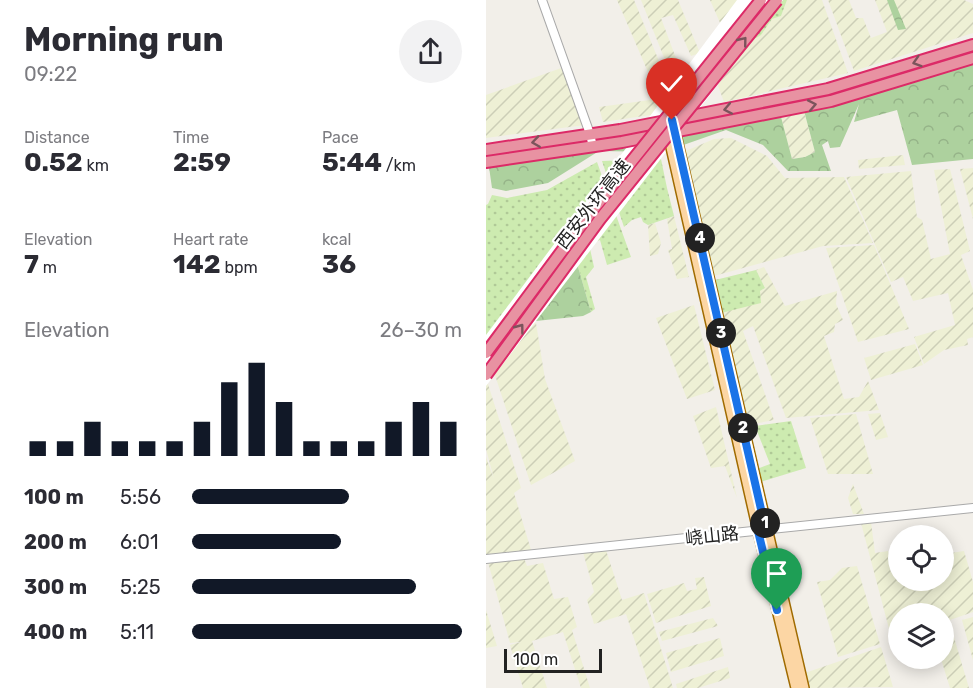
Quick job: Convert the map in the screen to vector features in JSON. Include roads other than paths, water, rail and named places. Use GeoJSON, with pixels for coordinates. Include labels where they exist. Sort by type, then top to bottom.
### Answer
{"type":"FeatureCollection","features":[{"type":"Feature","properties":{"kind":"highway","name":"西安外环高速"},"geometry":{"type":"LineString","coordinates":[[486,353],[591,212],[761,0]]}},
{"type":"Feature","properties":{"kind":"highway","name":"西安外环高速"},"geometry":{"type":"LineString","coordinates":[[486,375],[600,219],[777,0]]}},
{"type":"Feature","properties":{"kind":"highway"},"geometry":{"type":"LineString","coordinates":[[486,150],[590,134],[828,89],[973,45]]}},
{"type":"Feature","properties":{"kind":"highway"},"geometry":{"type":"LineString","coordinates":[[486,162],[593,147],[831,101],[973,58]]}},
{"type":"Feature","properties":{"kind":"main road"},"geometry":{"type":"LineString","coordinates":[[668,120],[796,688]]}},
{"type":"Feature","properties":{"kind":"main road"},"geometry":{"type":"LineString","coordinates":[[762,531],[804,688]]}},
{"type":"Feature","properties":{"kind":"street"},"geometry":{"type":"LineString","coordinates":[[542,0],[593,147]]}},
{"type":"Feature","properties":{"kind":"street","name":"峣山路"},"geometry":{"type":"LineString","coordinates":[[486,559],[973,507]]}}]}
